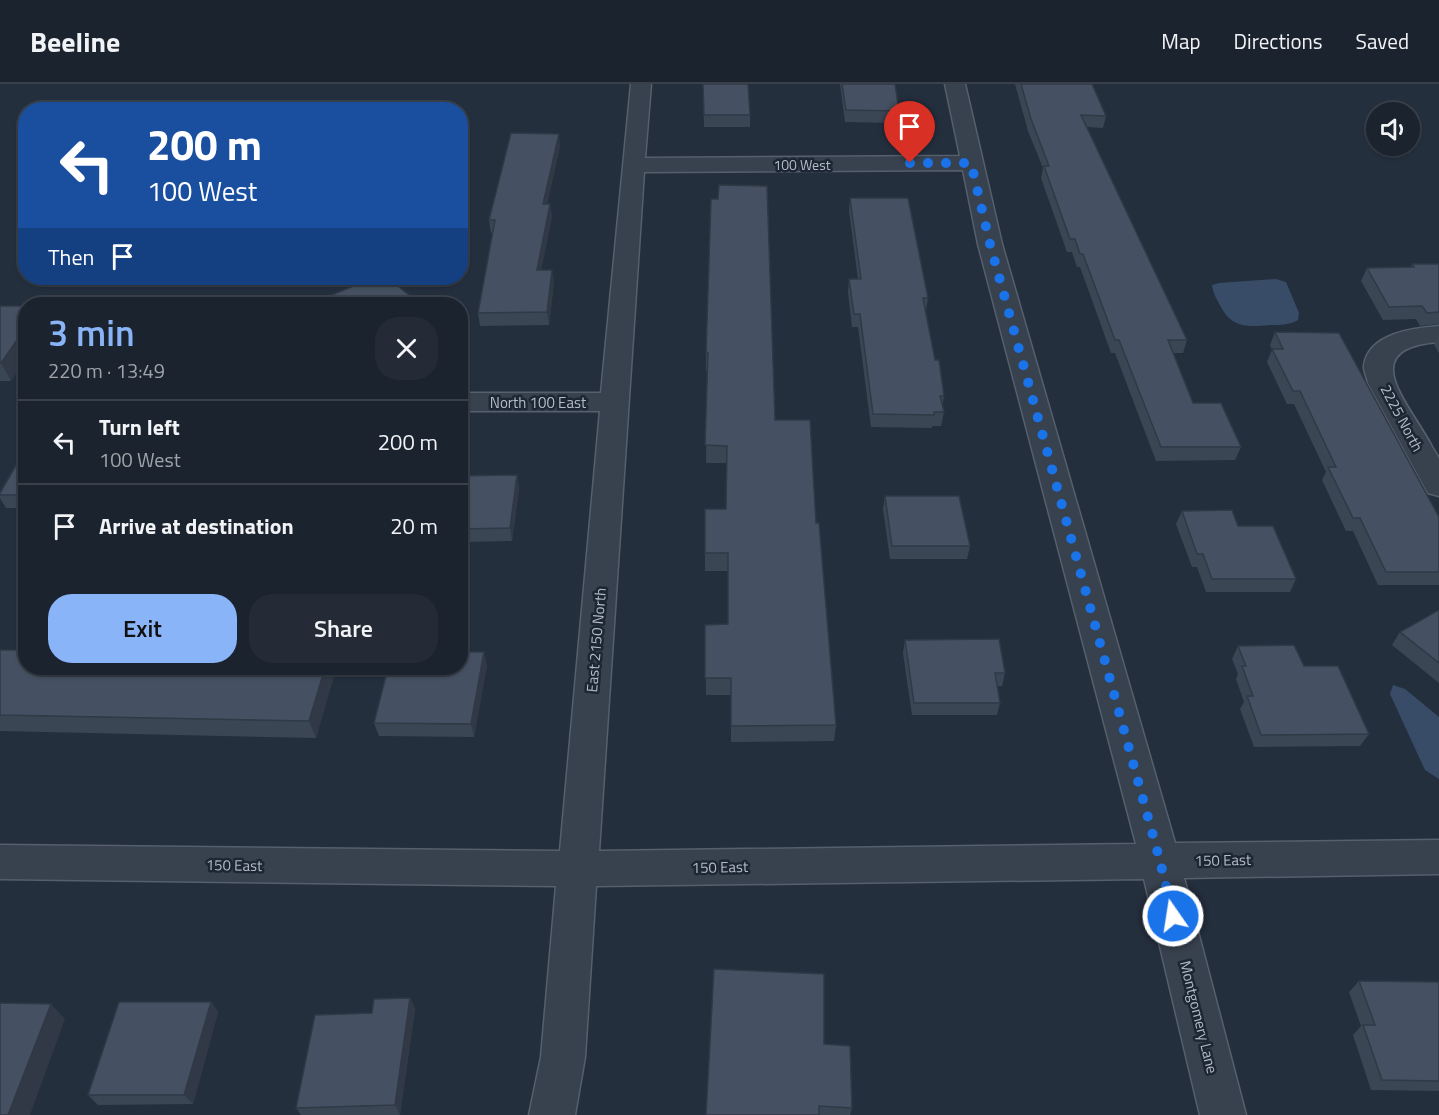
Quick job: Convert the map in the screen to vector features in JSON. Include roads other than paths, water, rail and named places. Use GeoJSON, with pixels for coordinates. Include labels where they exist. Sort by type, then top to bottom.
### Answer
{"type":"FeatureCollection","features":[{"type":"Feature","properties":{"kind":"street","name":"East 2150 North"},"geometry":{"type":"LineString","coordinates":[[552,1115],[563,1057],[641,84]]}},
{"type":"Feature","properties":{"kind":"street","name":"Montgomery Lane"},"geometry":{"type":"LineString","coordinates":[[955,84],[990,244],[1160,861],[1223,1115]]}},
{"type":"Feature","properties":{"kind":"street","name":"100 West"},"geometry":{"type":"LineString","coordinates":[[633,165],[971,163]]}},
{"type":"Feature","properties":{"kind":"street","name":"2225 North"},"geometry":{"type":"LineString","coordinates":[[1439,334],[1408,338],[1387,348],[1378,364],[1382,383],[1439,486]]}},
{"type":"Feature","properties":{"kind":"street","name":"North 100 East"},"geometry":{"type":"LineString","coordinates":[[468,402],[615,402]]}},
{"type":"Feature","properties":{"kind":"street","name":"150 East"},"geometry":{"type":"LineString","coordinates":[[0,862],[578,869],[1439,857]]}},
{"type":"Feature","properties":{"kind":"water"},"geometry":{"type":"Polygon","coordinates":[[[1276,279],[1286,282],[1299,313],[1298,320],[1295,322],[1241,325],[1225,314],[1214,294],[1212,285],[1219,283],[1276,279]]]}},
{"type":"Feature","properties":{"kind":"water"},"geometry":{"type":"Polygon","coordinates":[[[1393,685],[1405,689],[1439,717],[1439,779],[1425,770],[1390,694],[1393,685]]]}}]}
